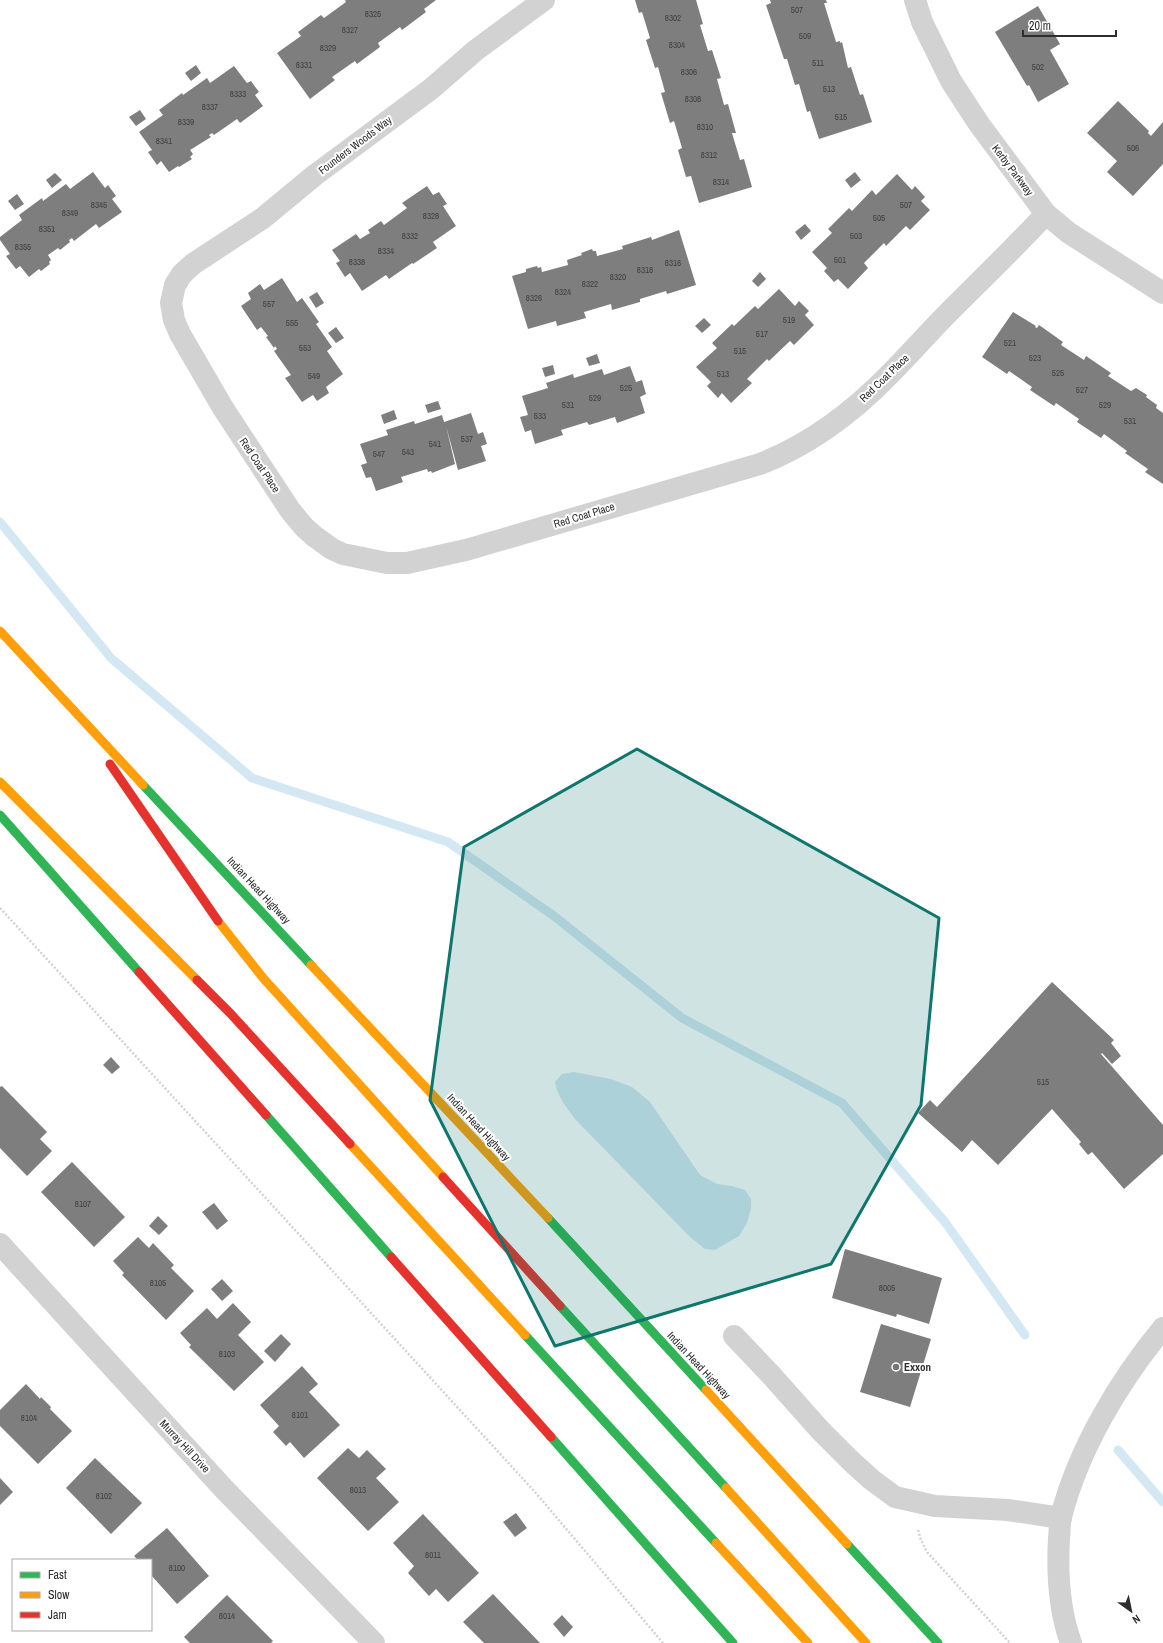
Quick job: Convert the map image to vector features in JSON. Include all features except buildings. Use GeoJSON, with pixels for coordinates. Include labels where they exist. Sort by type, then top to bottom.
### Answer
{"type":"FeatureCollection","features":[{"type":"Feature","properties":{"kind":"highway","name":"Indian Head Highway"},"geometry":{"type":"LineString","coordinates":[[0,630],[563,1234],[938,1643]]}},
{"type":"Feature","properties":{"kind":"highway"},"geometry":{"type":"LineString","coordinates":[[66,701],[221,925],[264,979],[866,1643]]}},
{"type":"Feature","properties":{"kind":"highway"},"geometry":{"type":"LineString","coordinates":[[0,782],[230,1013],[808,1643]]}},
{"type":"Feature","properties":{"kind":"highway"},"geometry":{"type":"LineString","coordinates":[[0,814],[733,1643]]}},
{"type":"Feature","properties":{"kind":"street","name":"Founders Woods Way"},"geometry":{"type":"LineString","coordinates":[[172,294],[178,280],[193,264],[263,218],[315,175],[431,89],[476,50],[544,0]]}},
{"type":"Feature","properties":{"kind":"street","name":"Kerby Parkway"},"geometry":{"type":"LineString","coordinates":[[915,0],[922,22],[951,81],[979,124],[1046,214],[1069,233],[1163,293]]}},
{"type":"Feature","properties":{"kind":"street","name":"Red Coat Place"},"geometry":{"type":"LineString","coordinates":[[172,294],[170,303],[174,320],[190,351],[223,408],[290,510],[304,527],[324,544],[343,554],[387,563],[407,563],[466,550],[760,464],[801,446],[833,424],[871,393],[1046,214]]}},
{"type":"Feature","properties":{"kind":"street","name":"Murray Hill Drive"},"geometry":{"type":"LineString","coordinates":[[0,1244],[224,1488],[374,1643]]}},
{"type":"Feature","properties":{"kind":"street"},"geometry":{"type":"LineString","coordinates":[[1071,1643],[1065,1626],[1058,1566],[1061,1518],[1077,1470],[1103,1413],[1163,1328]]}},
{"type":"Feature","properties":{"kind":"street"},"geometry":{"type":"LineString","coordinates":[[734,1336],[820,1430],[852,1462],[872,1480],[895,1497],[935,1506],[1008,1510],[1061,1518]]}},
{"type":"Feature","properties":{"kind":"path"},"geometry":{"type":"LineString","coordinates":[[0,908],[530,1486],[663,1643]]}},
{"type":"Feature","properties":{"kind":"path"},"geometry":{"type":"LineString","coordinates":[[916,1502],[918,1530],[921,1540],[928,1552],[1010,1643]]}},
{"type":"Feature","properties":{"kind":"highlighted area"},"geometry":{"type":"Polygon","coordinates":[[[637,749],[939,918],[921,1105],[831,1264],[555,1346],[430,1100],[464,847],[637,749]]]}},
{"type":"Feature","properties":{"kind":"water"},"geometry":{"type":"Polygon","coordinates":[[[574,1072],[611,1079],[632,1087],[650,1102],[700,1175],[717,1184],[745,1190],[751,1199],[751,1208],[747,1223],[739,1236],[715,1250],[705,1249],[689,1236],[575,1119],[560,1097],[555,1082],[562,1074],[574,1072]]]}},
{"type":"Feature","properties":{"kind":"waterway"},"geometry":{"type":"LineString","coordinates":[[0,522],[111,658],[252,778],[448,842],[554,916],[682,1018],[842,1103],[945,1222],[1025,1335]]}},
{"type":"Feature","properties":{"kind":"waterway"},"geometry":{"type":"LineString","coordinates":[[1118,1450],[1163,1502]]}},
{"type":"Feature","properties":{"kind":"traffic: fast"},"geometry":{"type":"LineString","coordinates":[[143,785],[311,965]]}},
{"type":"Feature","properties":{"kind":"traffic: fast"},"geometry":{"type":"LineString","coordinates":[[0,815],[139,972]]}},
{"type":"Feature","properties":{"kind":"traffic: fast"},"geometry":{"type":"LineString","coordinates":[[266,1115],[391,1257]]}},
{"type":"Feature","properties":{"kind":"traffic: fast"},"geometry":{"type":"LineString","coordinates":[[548,1218],[706,1390]]}},
{"type":"Feature","properties":{"kind":"traffic: fast"},"geometry":{"type":"LineString","coordinates":[[560,1306],[726,1488]]}},
{"type":"Feature","properties":{"kind":"traffic: fast"},"geometry":{"type":"LineString","coordinates":[[525,1335],[716,1543]]}},
{"type":"Feature","properties":{"kind":"traffic: fast"},"geometry":{"type":"LineString","coordinates":[[551,1437],[733,1643]]}},
{"type":"Feature","properties":{"kind":"traffic: fast"},"geometry":{"type":"LineString","coordinates":[[847,1544],[938,1643]]}},
{"type":"Feature","properties":{"kind":"traffic: slow"},"geometry":{"type":"LineString","coordinates":[[0,631],[143,785]]}},
{"type":"Feature","properties":{"kind":"traffic: slow"},"geometry":{"type":"LineString","coordinates":[[0,782],[197,980]]}},
{"type":"Feature","properties":{"kind":"traffic: slow"},"geometry":{"type":"LineString","coordinates":[[218,921],[264,979],[443,1177]]}},
{"type":"Feature","properties":{"kind":"traffic: slow"},"geometry":{"type":"LineString","coordinates":[[311,965],[548,1218]]}},
{"type":"Feature","properties":{"kind":"traffic: slow"},"geometry":{"type":"LineString","coordinates":[[350,1144],[525,1335]]}},
{"type":"Feature","properties":{"kind":"traffic: slow"},"geometry":{"type":"LineString","coordinates":[[706,1390],[847,1544]]}},
{"type":"Feature","properties":{"kind":"traffic: slow"},"geometry":{"type":"LineString","coordinates":[[726,1488],[866,1643]]}},
{"type":"Feature","properties":{"kind":"traffic: slow"},"geometry":{"type":"LineString","coordinates":[[716,1543],[808,1643]]}},
{"type":"Feature","properties":{"kind":"traffic: jam"},"geometry":{"type":"LineString","coordinates":[[110,764],[218,921]]}},
{"type":"Feature","properties":{"kind":"traffic: jam"},"geometry":{"type":"LineString","coordinates":[[139,972],[266,1115]]}},
{"type":"Feature","properties":{"kind":"traffic: jam"},"geometry":{"type":"LineString","coordinates":[[197,980],[230,1013],[350,1144]]}},
{"type":"Feature","properties":{"kind":"traffic: jam"},"geometry":{"type":"LineString","coordinates":[[443,1177],[560,1306]]}},
{"type":"Feature","properties":{"kind":"traffic: jam"},"geometry":{"type":"LineString","coordinates":[[391,1257],[551,1437]]}},
{"type":"Feature","properties":{"kind":"place","name":"Exxon"},"geometry":{"type":"Point","coordinates":[896,1367]}}]}
